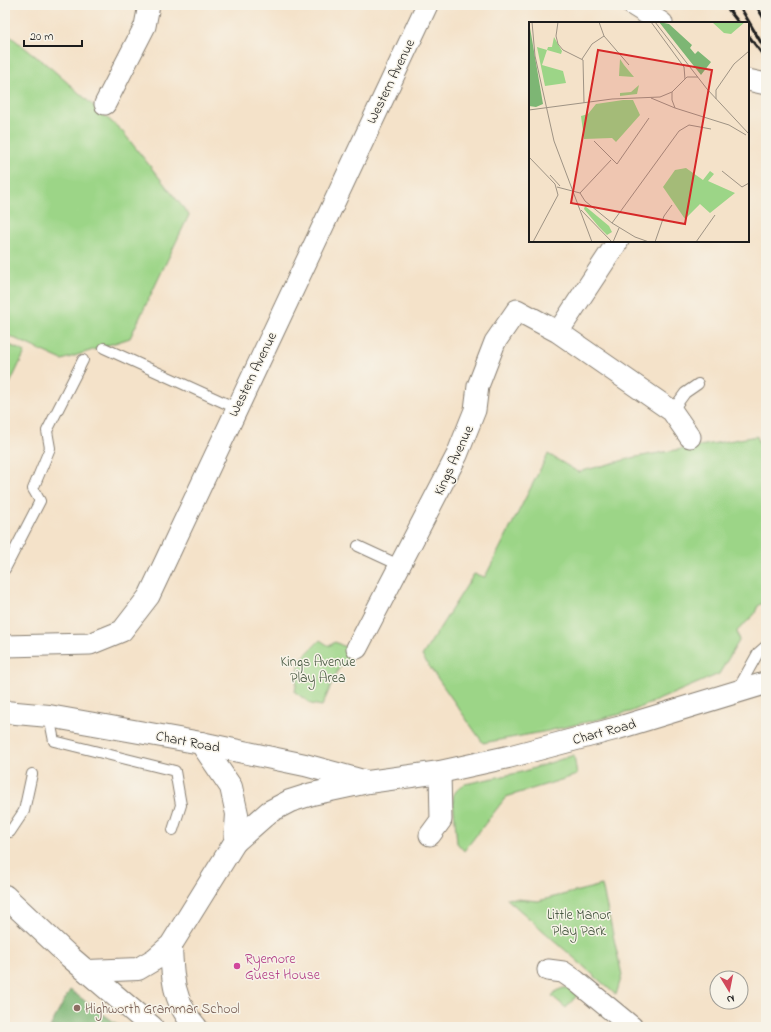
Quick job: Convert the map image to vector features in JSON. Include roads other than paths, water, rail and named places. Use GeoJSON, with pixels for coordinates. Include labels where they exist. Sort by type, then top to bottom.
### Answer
{"type":"FeatureCollection","features":[{"type":"Feature","properties":{"kind":"main road","name":"Chart Road"},"geometry":{"type":"LineString","coordinates":[[235,842],[269,812],[290,801],[312,794],[368,782],[440,772],[618,728],[766,683]]}},
{"type":"Feature","properties":{"kind":"main road","name":"Chart Road"},"geometry":{"type":"LineString","coordinates":[[5,712],[49,716],[201,743],[337,772],[368,782]]}},
{"type":"Feature","properties":{"kind":"main road"},"geometry":{"type":"LineString","coordinates":[[88,972],[138,969],[155,959],[171,945],[235,842],[238,814],[231,787],[201,743]]}},
{"type":"Feature","properties":{"kind":"main road"},"geometry":{"type":"LineString","coordinates":[[8,901],[70,957],[152,1027]]}},
{"type":"Feature","properties":{"kind":"main road"},"geometry":{"type":"LineString","coordinates":[[171,945],[174,991],[184,1012],[196,1027]]}},
{"type":"Feature","properties":{"kind":"street"},"geometry":{"type":"LineString","coordinates":[[105,104],[145,26],[149,5]]}},
{"type":"Feature","properties":{"kind":"street","name":"Western Avenue"},"geometry":{"type":"LineString","coordinates":[[5,646],[90,644],[122,631],[149,596],[236,408],[427,5]]}},
{"type":"Feature","properties":{"kind":"street"},"geometry":{"type":"LineString","coordinates":[[634,5],[660,22]]}},
{"type":"Feature","properties":{"kind":"street"},"geometry":{"type":"LineString","coordinates":[[558,332],[617,242]]}},
{"type":"Feature","properties":{"kind":"street","name":"Kings Avenue"},"geometry":{"type":"LineString","coordinates":[[357,648],[457,455],[475,410],[478,386],[495,342],[517,310],[558,332],[672,411],[690,437]]}},
{"type":"Feature","properties":{"kind":"street"},"geometry":{"type":"LineString","coordinates":[[430,835],[441,820],[440,772]]}},
{"type":"Feature","properties":{"kind":"street"},"geometry":{"type":"LineString","coordinates":[[548,970],[563,972],[576,980],[632,1027]]}},
{"type":"Feature","properties":{"kind":"lane"},"geometry":{"type":"LineString","coordinates":[[104,348],[236,408]]}},
{"type":"Feature","properties":{"kind":"lane"},"geometry":{"type":"LineString","coordinates":[[5,570],[40,501],[33,489],[50,448],[47,431],[83,360]]}},
{"type":"Feature","properties":{"kind":"lane"},"geometry":{"type":"LineString","coordinates":[[672,411],[685,393],[698,384]]}},
{"type":"Feature","properties":{"kind":"lane"},"geometry":{"type":"LineString","coordinates":[[358,546],[399,565]]}},
{"type":"Feature","properties":{"kind":"lane"},"geometry":{"type":"LineString","coordinates":[[736,693],[758,652],[766,646]]}},
{"type":"Feature","properties":{"kind":"lane"},"geometry":{"type":"LineString","coordinates":[[49,716],[54,740],[175,771],[181,805],[173,830]]}},
{"type":"Feature","properties":{"kind":"lane"},"geometry":{"type":"LineString","coordinates":[[5,829],[10,832],[24,811],[32,774]]}},
{"type":"Feature","properties":{"kind":"railway"},"geometry":{"type":"LineString","coordinates":[[725,5],[738,22]]}},
{"type":"Feature","properties":{"kind":"railway"},"geometry":{"type":"LineString","coordinates":[[739,5],[749,22]]}},
{"type":"Feature","properties":{"kind":"railway"},"geometry":{"type":"LineString","coordinates":[[756,5],[766,22]]}},
{"type":"Feature","properties":{"kind":"railway"},"geometry":{"type":"LineString","coordinates":[[749,22],[766,51]]}},
{"type":"Feature","properties":{"kind":"railway"},"geometry":{"type":"LineString","coordinates":[[749,36],[766,59]]}},
{"type":"Feature","properties":{"kind":"place","name":"Ryemore Guest House"},"geometry":{"type":"Point","coordinates":[237,966]}},
{"type":"Feature","properties":{"kind":"place","name":"Highworth Grammar School"},"geometry":{"type":"Point","coordinates":[77,1008]}},
{"type":"Feature","properties":{"kind":"park label","name":"Kings Avenue Play Area"},"geometry":{"type":"Point","coordinates":[318,670]}},
{"type":"Feature","properties":{"kind":"park label","name":"Little Manor Play Park"},"geometry":{"type":"Point","coordinates":[579,922]}}]}
